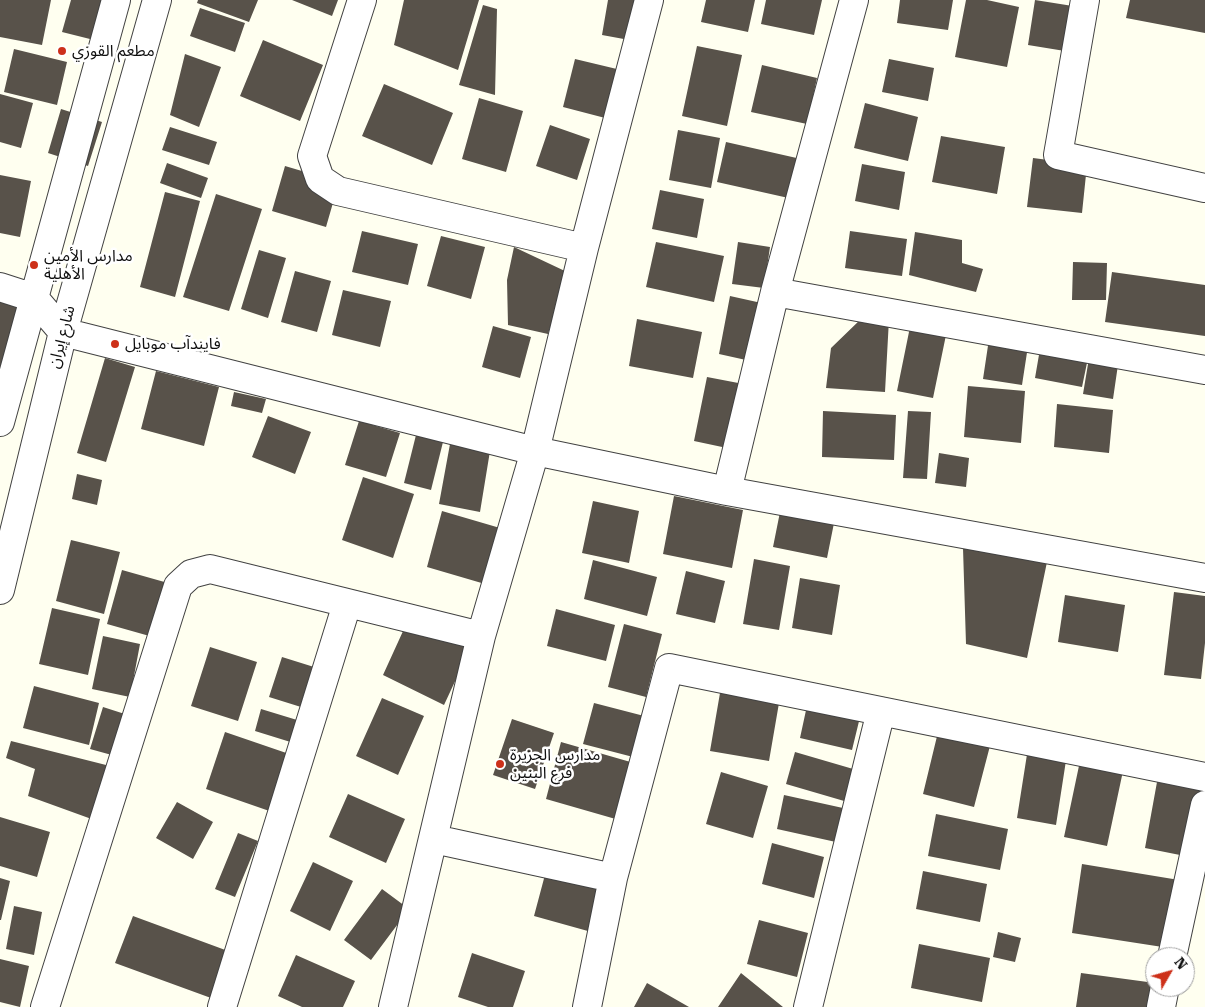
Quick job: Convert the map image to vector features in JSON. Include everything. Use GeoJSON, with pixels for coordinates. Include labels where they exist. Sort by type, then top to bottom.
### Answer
{"type":"FeatureCollection","features":[{"type":"Feature","properties":{"kind":"street"},"geometry":{"type":"LineString","coordinates":[[0,422],[116,0]]}},
{"type":"Feature","properties":{"kind":"street","name":"شارع إيران"},"geometry":{"type":"LineString","coordinates":[[0,590],[63,332],[157,0]]}},
{"type":"Feature","properties":{"kind":"street"},"geometry":{"type":"LineString","coordinates":[[362,0],[312,156],[320,180],[338,191],[584,248]]}},
{"type":"Feature","properties":{"kind":"street"},"geometry":{"type":"LineString","coordinates":[[393,1007],[481,636],[535,450],[584,248],[649,0]]}},
{"type":"Feature","properties":{"kind":"street"},"geometry":{"type":"LineString","coordinates":[[727,491],[775,292],[854,0]]}},
{"type":"Feature","properties":{"kind":"street"},"geometry":{"type":"LineString","coordinates":[[1085,0],[1058,155],[1205,188]]}},
{"type":"Feature","properties":{"kind":"street"},"geometry":{"type":"LineString","coordinates":[[0,287],[34,298],[63,332],[535,450],[727,491],[1205,578]]}},
{"type":"Feature","properties":{"kind":"street"},"geometry":{"type":"LineString","coordinates":[[775,292],[1205,370]]}},
{"type":"Feature","properties":{"kind":"street"},"geometry":{"type":"LineString","coordinates":[[45,1007],[178,586],[191,574],[210,569],[481,636]]}},
{"type":"Feature","properties":{"kind":"street"},"geometry":{"type":"LineString","coordinates":[[222,1007],[347,604]]}},
{"type":"Feature","properties":{"kind":"street"},"geometry":{"type":"LineString","coordinates":[[587,1007],[613,878],[668,668],[1205,777]]}},
{"type":"Feature","properties":{"kind":"street"},"geometry":{"type":"LineString","coordinates":[[808,1007],[880,712]]}},
{"type":"Feature","properties":{"kind":"street"},"geometry":{"type":"LineString","coordinates":[[1174,947],[1205,806]]}},
{"type":"Feature","properties":{"kind":"street"},"geometry":{"type":"LineString","coordinates":[[434,839],[613,878]]}},
{"type":"Feature","properties":{"kind":"building"},"geometry":{"type":"Polygon","coordinates":[[[0,0],[51,0],[42,45],[0,37],[0,0]]]}},
{"type":"Feature","properties":{"kind":"building"},"geometry":{"type":"Polygon","coordinates":[[[71,0],[125,0],[114,45],[62,32],[71,0]]]}},
{"type":"Feature","properties":{"kind":"building"},"geometry":{"type":"Polygon","coordinates":[[[198,0],[258,0],[249,22],[197,3],[198,0]]]}},
{"type":"Feature","properties":{"kind":"building"},"geometry":{"type":"Polygon","coordinates":[[[292,0],[338,0],[332,16],[292,0]]]}},
{"type":"Feature","properties":{"kind":"building"},"geometry":{"type":"Polygon","coordinates":[[[404,0],[479,0],[458,70],[394,45],[404,0]]]}},
{"type":"Feature","properties":{"kind":"building"},"geometry":{"type":"Polygon","coordinates":[[[608,0],[642,0],[651,44],[602,35],[608,0]]]}},
{"type":"Feature","properties":{"kind":"building"},"geometry":{"type":"Polygon","coordinates":[[[706,0],[755,0],[748,32],[701,22],[706,0]]]}},
{"type":"Feature","properties":{"kind":"building"},"geometry":{"type":"Polygon","coordinates":[[[766,0],[822,0],[814,35],[761,24],[766,0]]]}},
{"type":"Feature","properties":{"kind":"building"},"geometry":{"type":"Polygon","coordinates":[[[900,0],[953,0],[948,30],[897,23],[900,0]]]}},
{"type":"Feature","properties":{"kind":"building"},"geometry":{"type":"Polygon","coordinates":[[[966,0],[987,0],[1019,7],[1007,67],[955,57],[966,0]]]}},
{"type":"Feature","properties":{"kind":"building"},"geometry":{"type":"Polygon","coordinates":[[[1035,0],[1079,7],[1071,52],[1028,45],[1035,0]]]}},
{"type":"Feature","properties":{"kind":"building"},"geometry":{"type":"Polygon","coordinates":[[[1130,0],[1205,0],[1205,33],[1126,18],[1130,0]]]}},
{"type":"Feature","properties":{"kind":"building"},"geometry":{"type":"Polygon","coordinates":[[[483,5],[497,9],[495,95],[459,85],[483,5]]]}},
{"type":"Feature","properties":{"kind":"building"},"geometry":{"type":"Polygon","coordinates":[[[200,8],[245,23],[235,52],[190,36],[200,8]]]}},
{"type":"Feature","properties":{"kind":"building"},"geometry":{"type":"Polygon","coordinates":[[[263,40],[323,65],[300,121],[240,96],[263,40]]]}},
{"type":"Feature","properties":{"kind":"building"},"geometry":{"type":"Polygon","coordinates":[[[697,46],[742,55],[727,126],[682,116],[697,46]]]}},
{"type":"Feature","properties":{"kind":"building"},"geometry":{"type":"Polygon","coordinates":[[[14,49],[67,62],[57,105],[4,92],[14,49]]]}},
{"type":"Feature","properties":{"kind":"building"},"geometry":{"type":"Polygon","coordinates":[[[185,54],[221,67],[199,127],[170,115],[185,54]]]}},
{"type":"Feature","properties":{"kind":"building"},"geometry":{"type":"Polygon","coordinates":[[[575,59],[621,70],[609,119],[563,107],[575,59]]]}},
{"type":"Feature","properties":{"kind":"building"},"geometry":{"type":"Polygon","coordinates":[[[889,59],[934,68],[928,101],[882,92],[889,59]]]}},
{"type":"Feature","properties":{"kind":"building"},"geometry":{"type":"Polygon","coordinates":[[[762,65],[817,78],[807,124],[751,112],[762,65]]]}},
{"type":"Feature","properties":{"kind":"building"},"geometry":{"type":"Polygon","coordinates":[[[384,84],[453,113],[432,165],[362,136],[384,84]]]}},
{"type":"Feature","properties":{"kind":"building"},"geometry":{"type":"Polygon","coordinates":[[[0,94],[33,103],[21,148],[0,142],[0,94]]]}},
{"type":"Feature","properties":{"kind":"building"},"geometry":{"type":"Polygon","coordinates":[[[479,98],[523,111],[506,172],[462,159],[479,98]]]}},
{"type":"Feature","properties":{"kind":"building"},"geometry":{"type":"Polygon","coordinates":[[[865,103],[918,117],[908,161],[854,148],[865,103]]]}},
{"type":"Feature","properties":{"kind":"building"},"geometry":{"type":"Polygon","coordinates":[[[61,109],[102,122],[88,166],[48,153],[61,109]]]}},
{"type":"Feature","properties":{"kind":"building"},"geometry":{"type":"Polygon","coordinates":[[[550,125],[590,139],[577,180],[536,166],[550,125]]]}},
{"type":"Feature","properties":{"kind":"building"},"geometry":{"type":"Polygon","coordinates":[[[170,127],[217,142],[209,165],[162,150],[170,127]]]}},
{"type":"Feature","properties":{"kind":"building"},"geometry":{"type":"Polygon","coordinates":[[[678,130],[720,138],[711,188],[669,180],[678,130]]]}},
{"type":"Feature","properties":{"kind":"building"},"geometry":{"type":"Polygon","coordinates":[[[941,136],[1005,147],[997,194],[932,182],[941,136]]]}},
{"type":"Feature","properties":{"kind":"building"},"geometry":{"type":"Polygon","coordinates":[[[726,142],[801,159],[793,199],[717,182],[726,142]]]}},
{"type":"Feature","properties":{"kind":"building"},"geometry":{"type":"Polygon","coordinates":[[[1033,158],[1087,165],[1082,213],[1027,207],[1033,158]]]}},
{"type":"Feature","properties":{"kind":"building"},"geometry":{"type":"Polygon","coordinates":[[[167,163],[208,178],[201,198],[160,183],[167,163]]]}},
{"type":"Feature","properties":{"kind":"building"},"geometry":{"type":"Polygon","coordinates":[[[862,164],[905,172],[899,210],[855,201],[862,164]]]}},
{"type":"Feature","properties":{"kind":"building"},"geometry":{"type":"Polygon","coordinates":[[[285,166],[339,182],[326,227],[272,211],[285,166]]]}},
{"type":"Feature","properties":{"kind":"building"},"geometry":{"type":"Polygon","coordinates":[[[0,175],[31,181],[20,237],[0,233],[0,175]]]}},
{"type":"Feature","properties":{"kind":"building"},"geometry":{"type":"Polygon","coordinates":[[[660,190],[704,199],[697,238],[652,229],[660,190]]]}},
{"type":"Feature","properties":{"kind":"building"},"geometry":{"type":"Polygon","coordinates":[[[165,192],[200,201],[175,297],[140,287],[165,192]]]}},
{"type":"Feature","properties":{"kind":"building"},"geometry":{"type":"Polygon","coordinates":[[[216,194],[262,209],[229,311],[183,297],[216,194]]]}},
{"type":"Feature","properties":{"kind":"building"},"geometry":{"type":"Polygon","coordinates":[[[362,231],[418,244],[408,285],[352,272],[362,231]]]}},
{"type":"Feature","properties":{"kind":"building"},"geometry":{"type":"Polygon","coordinates":[[[850,231],[907,239],[902,276],[845,268],[850,231]]]}},
{"type":"Feature","properties":{"kind":"building"},"geometry":{"type":"Polygon","coordinates":[[[915,232],[962,240],[962,263],[983,269],[976,292],[909,275],[915,232]]]}},
{"type":"Feature","properties":{"kind":"building"},"geometry":{"type":"Polygon","coordinates":[[[441,236],[485,247],[471,299],[427,286],[441,236]]]}},
{"type":"Feature","properties":{"kind":"building"},"geometry":{"type":"Polygon","coordinates":[[[656,242],[724,256],[714,302],[646,287],[656,242]]]}},
{"type":"Feature","properties":{"kind":"building"},"geometry":{"type":"Polygon","coordinates":[[[738,242],[770,247],[764,288],[732,284],[738,242]]]}},
{"type":"Feature","properties":{"kind":"building"},"geometry":{"type":"Polygon","coordinates":[[[514,247],[567,272],[548,334],[508,325],[507,280],[514,247]]]}},
{"type":"Feature","properties":{"kind":"building"},"geometry":{"type":"Polygon","coordinates":[[[259,250],[286,258],[268,318],[241,309],[259,250]]]}},
{"type":"Feature","properties":{"kind":"building"},"geometry":{"type":"Polygon","coordinates":[[[1073,262],[1107,263],[1106,300],[1072,300],[1073,262]]]}},
{"type":"Feature","properties":{"kind":"building"},"geometry":{"type":"Polygon","coordinates":[[[295,271],[331,281],[317,332],[281,322],[295,271]]]}},
{"type":"Feature","properties":{"kind":"building"},"geometry":{"type":"Polygon","coordinates":[[[1112,272],[1205,285],[1205,336],[1105,322],[1112,272]]]}},
{"type":"Feature","properties":{"kind":"building"},"geometry":{"type":"Polygon","coordinates":[[[0,282],[48,297],[24,373],[0,365],[0,282]]]}},
{"type":"Feature","properties":{"kind":"building"},"geometry":{"type":"Polygon","coordinates":[[[343,290],[391,301],[380,347],[332,335],[343,290]]]}},
{"type":"Feature","properties":{"kind":"building"},"geometry":{"type":"Polygon","coordinates":[[[730,296],[766,304],[755,362],[719,354],[730,296]]]}},
{"type":"Feature","properties":{"kind":"building"},"geometry":{"type":"Polygon","coordinates":[[[924,304],[946,335],[933,398],[897,391],[910,327],[909,313],[924,304]]]}},
{"type":"Feature","properties":{"kind":"building"},"geometry":{"type":"Polygon","coordinates":[[[637,319],[702,332],[693,378],[629,366],[637,319]]]}},
{"type":"Feature","properties":{"kind":"building"},"geometry":{"type":"Polygon","coordinates":[[[861,319],[889,319],[885,392],[826,388],[831,348],[861,319]]]}},
{"type":"Feature","properties":{"kind":"building"},"geometry":{"type":"Polygon","coordinates":[[[493,326],[531,337],[520,378],[482,367],[493,326]]]}},
{"type":"Feature","properties":{"kind":"building"},"geometry":{"type":"Polygon","coordinates":[[[989,339],[1028,346],[1022,385],[983,379],[989,339]]]}},
{"type":"Feature","properties":{"kind":"building"},"geometry":{"type":"Polygon","coordinates":[[[1091,346],[1120,351],[1113,399],[1083,394],[1091,346]]]}},
{"type":"Feature","properties":{"kind":"building"},"geometry":{"type":"Polygon","coordinates":[[[1040,349],[1088,358],[1082,387],[1035,378],[1040,349]]]}},
{"type":"Feature","properties":{"kind":"building"},"geometry":{"type":"Polygon","coordinates":[[[105,358],[135,367],[106,462],[77,453],[105,358]]]}},
{"type":"Feature","properties":{"kind":"building"},"geometry":{"type":"Polygon","coordinates":[[[156,371],[219,387],[204,446],[141,429],[156,371]]]}},
{"type":"Feature","properties":{"kind":"building"},"geometry":{"type":"Polygon","coordinates":[[[707,377],[754,386],[741,451],[694,441],[707,377]]]}},
{"type":"Feature","properties":{"kind":"building"},"geometry":{"type":"Polygon","coordinates":[[[968,386],[1025,391],[1021,443],[964,437],[968,386]]]}},
{"type":"Feature","properties":{"kind":"building"},"geometry":{"type":"Polygon","coordinates":[[[234,392],[266,399],[262,413],[231,406],[234,392]]]}},
{"type":"Feature","properties":{"kind":"building"},"geometry":{"type":"Polygon","coordinates":[[[1057,404],[1113,410],[1109,453],[1054,447],[1057,404]]]}},
{"type":"Feature","properties":{"kind":"building"},"geometry":{"type":"Polygon","coordinates":[[[823,411],[896,415],[894,460],[822,457],[823,411]]]}},
{"type":"Feature","properties":{"kind":"building"},"geometry":{"type":"Polygon","coordinates":[[[908,411],[931,412],[927,479],[903,478],[908,411]]]}},
{"type":"Feature","properties":{"kind":"building"},"geometry":{"type":"Polygon","coordinates":[[[268,416],[311,432],[295,474],[252,457],[268,416]]]}},
{"type":"Feature","properties":{"kind":"building"},"geometry":{"type":"Polygon","coordinates":[[[359,421],[400,433],[386,477],[345,465],[359,421]]]}},
{"type":"Feature","properties":{"kind":"building"},"geometry":{"type":"Polygon","coordinates":[[[416,435],[443,442],[431,490],[404,483],[416,435]]]}},
{"type":"Feature","properties":{"kind":"building"},"geometry":{"type":"Polygon","coordinates":[[[450,444],[490,451],[480,512],[439,504],[450,444]]]}},
{"type":"Feature","properties":{"kind":"building"},"geometry":{"type":"Polygon","coordinates":[[[939,453],[969,458],[966,487],[935,483],[939,453]]]}},
{"type":"Feature","properties":{"kind":"building"},"geometry":{"type":"Polygon","coordinates":[[[77,474],[102,480],[97,505],[72,499],[77,474]]]}},
{"type":"Feature","properties":{"kind":"building"},"geometry":{"type":"Polygon","coordinates":[[[363,477],[414,494],[393,558],[342,540],[363,477]]]}},
{"type":"Feature","properties":{"kind":"building"},"geometry":{"type":"Polygon","coordinates":[[[674,496],[743,510],[732,568],[663,554],[674,496]]]}},
{"type":"Feature","properties":{"kind":"building"},"geometry":{"type":"Polygon","coordinates":[[[593,501],[639,511],[629,563],[582,553],[593,501]]]}},
{"type":"Feature","properties":{"kind":"building"},"geometry":{"type":"Polygon","coordinates":[[[781,507],[835,518],[827,558],[773,547],[781,507]]]}},
{"type":"Feature","properties":{"kind":"building"},"geometry":{"type":"Polygon","coordinates":[[[442,511],[500,528],[485,584],[427,567],[442,511]]]}},
{"type":"Feature","properties":{"kind":"building"},"geometry":{"type":"Polygon","coordinates":[[[71,540],[120,552],[104,614],[56,601],[71,540]]]}},
{"type":"Feature","properties":{"kind":"building"},"geometry":{"type":"Polygon","coordinates":[[[963,548],[1047,562],[1027,658],[966,644],[963,548]]]}},
{"type":"Feature","properties":{"kind":"building"},"geometry":{"type":"Polygon","coordinates":[[[754,559],[790,566],[779,630],[743,624],[754,559]]]}},
{"type":"Feature","properties":{"kind":"building"},"geometry":{"type":"Polygon","coordinates":[[[593,560],[657,577],[647,616],[584,599],[593,560]]]}},
{"type":"Feature","properties":{"kind":"building"},"geometry":{"type":"Polygon","coordinates":[[[122,570],[168,583],[153,637],[107,624],[122,570]]]}},
{"type":"Feature","properties":{"kind":"building"},"geometry":{"type":"Polygon","coordinates":[[[686,571],[725,581],[715,623],[676,614],[686,571]]]}},
{"type":"Feature","properties":{"kind":"building"},"geometry":{"type":"Polygon","coordinates":[[[800,578],[840,585],[832,635],[792,628],[800,578]]]}},
{"type":"Feature","properties":{"kind":"building"},"geometry":{"type":"Polygon","coordinates":[[[1174,592],[1205,596],[1205,643],[1201,679],[1164,675],[1174,592]]]}},
{"type":"Feature","properties":{"kind":"building"},"geometry":{"type":"Polygon","coordinates":[[[1065,595],[1125,605],[1118,652],[1058,642],[1065,595]]]}},
{"type":"Feature","properties":{"kind":"building"},"geometry":{"type":"Polygon","coordinates":[[[52,608],[100,619],[88,675],[39,664],[52,608]]]}},
{"type":"Feature","properties":{"kind":"building"},"geometry":{"type":"Polygon","coordinates":[[[556,609],[615,625],[606,661],[547,646],[556,609]]]}},
{"type":"Feature","properties":{"kind":"building"},"geometry":{"type":"Polygon","coordinates":[[[409,618],[471,647],[444,705],[383,675],[409,618]]]}},
{"type":"Feature","properties":{"kind":"building"},"geometry":{"type":"Polygon","coordinates":[[[624,624],[662,634],[646,697],[608,687],[624,624]]]}},
{"type":"Feature","properties":{"kind":"building"},"geometry":{"type":"Polygon","coordinates":[[[103,636],[140,644],[130,697],[92,689],[103,636]]]}},
{"type":"Feature","properties":{"kind":"building"},"geometry":{"type":"Polygon","coordinates":[[[210,647],[257,662],[238,721],[191,706],[210,647]]]}},
{"type":"Feature","properties":{"kind":"building"},"geometry":{"type":"Polygon","coordinates":[[[282,657],[330,672],[317,712],[269,697],[282,657]]]}},
{"type":"Feature","properties":{"kind":"building"},"geometry":{"type":"Polygon","coordinates":[[[34,686],[99,703],[89,745],[23,728],[34,686]]]}},
{"type":"Feature","properties":{"kind":"building"},"geometry":{"type":"Polygon","coordinates":[[[720,693],[779,703],[769,761],[710,751],[720,693]]]}},
{"type":"Feature","properties":{"kind":"building"},"geometry":{"type":"Polygon","coordinates":[[[382,698],[424,716],[398,775],[356,756],[382,698]]]}},
{"type":"Feature","properties":{"kind":"building"},"geometry":{"type":"Polygon","coordinates":[[[808,701],[861,713],[852,750],[800,738],[808,701]]]}},
{"type":"Feature","properties":{"kind":"building"},"geometry":{"type":"Polygon","coordinates":[[[594,703],[648,717],[637,758],[583,744],[594,703]]]}},
{"type":"Feature","properties":{"kind":"building"},"geometry":{"type":"Polygon","coordinates":[[[103,707],[131,716],[119,757],[90,749],[103,707]]]}},
{"type":"Feature","properties":{"kind":"building"},"geometry":{"type":"Polygon","coordinates":[[[261,709],[320,727],[313,749],[255,731],[261,709]]]}},
{"type":"Feature","properties":{"kind":"building"},"geometry":{"type":"Polygon","coordinates":[[[512,719],[554,733],[535,789],[493,775],[512,719]]]}},
{"type":"Feature","properties":{"kind":"building"},"geometry":{"type":"Polygon","coordinates":[[[939,728],[991,742],[974,807],[923,794],[939,728]]]}},
{"type":"Feature","properties":{"kind":"building"},"geometry":{"type":"Polygon","coordinates":[[[225,732],[298,757],[278,814],[206,789],[225,732]]]}},
{"type":"Feature","properties":{"kind":"building"},"geometry":{"type":"Polygon","coordinates":[[[11,741],[110,766],[97,821],[28,796],[35,769],[6,758],[11,741]]]}},
{"type":"Feature","properties":{"kind":"building"},"geometry":{"type":"Polygon","coordinates":[[[561,742],[634,763],[619,820],[546,799],[561,742]]]}},
{"type":"Feature","properties":{"kind":"building"},"geometry":{"type":"Polygon","coordinates":[[[1028,748],[1067,754],[1056,825],[1017,818],[1028,748]]]}},
{"type":"Feature","properties":{"kind":"building"},"geometry":{"type":"Polygon","coordinates":[[[795,752],[860,771],[851,803],[786,784],[795,752]]]}},
{"type":"Feature","properties":{"kind":"building"},"geometry":{"type":"Polygon","coordinates":[[[1080,761],[1123,771],[1107,846],[1064,837],[1080,761]]]}},
{"type":"Feature","properties":{"kind":"building"},"geometry":{"type":"Polygon","coordinates":[[[721,772],[768,786],[753,838],[706,824],[721,772]]]}},
{"type":"Feature","properties":{"kind":"building"},"geometry":{"type":"Polygon","coordinates":[[[1157,782],[1202,791],[1190,857],[1145,848],[1157,782]]]}},
{"type":"Feature","properties":{"kind":"building"},"geometry":{"type":"Polygon","coordinates":[[[348,794],[405,819],[386,863],[329,837],[348,794]]]}},
{"type":"Feature","properties":{"kind":"building"},"geometry":{"type":"Polygon","coordinates":[[[784,795],[852,810],[845,844],[777,829],[784,795]]]}},
{"type":"Feature","properties":{"kind":"building"},"geometry":{"type":"Polygon","coordinates":[[[177,802],[213,822],[193,859],[156,838],[177,802]]]}},
{"type":"Feature","properties":{"kind":"building"},"geometry":{"type":"Polygon","coordinates":[[[936,814],[1008,829],[1000,870],[928,856],[936,814]]]}},
{"type":"Feature","properties":{"kind":"building"},"geometry":{"type":"Polygon","coordinates":[[[0,817],[50,832],[37,877],[0,866],[0,817]]]}},
{"type":"Feature","properties":{"kind":"building"},"geometry":{"type":"Polygon","coordinates":[[[238,833],[258,841],[235,897],[215,889],[238,833]]]}},
{"type":"Feature","properties":{"kind":"building"},"geometry":{"type":"Polygon","coordinates":[[[772,843],[824,857],[814,898],[762,884],[772,843]]]}},
{"type":"Feature","properties":{"kind":"building"},"geometry":{"type":"Polygon","coordinates":[[[313,862],[353,881],[330,931],[290,911],[313,862]]]}},
{"type":"Feature","properties":{"kind":"building"},"geometry":{"type":"Polygon","coordinates":[[[1082,864],[1179,880],[1169,947],[1072,933],[1082,864]]]}},
{"type":"Feature","properties":{"kind":"building"},"geometry":{"type":"Polygon","coordinates":[[[546,871],[608,887],[595,933],[534,916],[546,871]]]}},
{"type":"Feature","properties":{"kind":"building"},"geometry":{"type":"Polygon","coordinates":[[[923,871],[987,884],[980,922],[916,909],[923,871]]]}},
{"type":"Feature","properties":{"kind":"building"},"geometry":{"type":"Polygon","coordinates":[[[0,878],[10,881],[1,920],[0,920],[0,878]]]}},
{"type":"Feature","properties":{"kind":"building"},"geometry":{"type":"Polygon","coordinates":[[[382,889],[409,909],[371,960],[344,940],[382,889]]]}},
{"type":"Feature","properties":{"kind":"building"},"geometry":{"type":"Polygon","coordinates":[[[14,906],[42,912],[34,955],[6,949],[14,906]]]}},
{"type":"Feature","properties":{"kind":"building"},"geometry":{"type":"Polygon","coordinates":[[[133,916],[228,951],[211,998],[115,963],[133,916]]]}},
{"type":"Feature","properties":{"kind":"building"},"geometry":{"type":"Polygon","coordinates":[[[759,920],[808,933],[797,977],[747,964],[759,920]]]}},
{"type":"Feature","properties":{"kind":"building"},"geometry":{"type":"Polygon","coordinates":[[[998,932],[1021,938],[1015,962],[993,957],[998,932]]]}},
{"type":"Feature","properties":{"kind":"building"},"geometry":{"type":"Polygon","coordinates":[[[919,944],[990,958],[982,1002],[911,988],[919,944]]]}},
{"type":"Feature","properties":{"kind":"building"},"geometry":{"type":"Polygon","coordinates":[[[472,953],[525,971],[513,1007],[488,1007],[458,997],[472,953]]]}},
{"type":"Feature","properties":{"kind":"building"},"geometry":{"type":"Polygon","coordinates":[[[296,955],[355,981],[343,1007],[302,1007],[278,996],[296,955]]]}},
{"type":"Feature","properties":{"kind":"building"},"geometry":{"type":"Polygon","coordinates":[[[0,959],[29,966],[20,1007],[0,1002],[0,959]]]}},
{"type":"Feature","properties":{"kind":"building"},"geometry":{"type":"Polygon","coordinates":[[[741,973],[783,1007],[718,1007],[741,973]]]}},
{"type":"Feature","properties":{"kind":"building"},"geometry":{"type":"Polygon","coordinates":[[[1081,973],[1145,982],[1145,997],[1154,997],[1153,1007],[1076,1007],[1081,973]]]}},
{"type":"Feature","properties":{"kind":"building"},"geometry":{"type":"Polygon","coordinates":[[[647,983],[689,1007],[634,1007],[647,983]]]}},
{"type":"Feature","properties":{"kind":"place","name":"مطعم القوزي"},"geometry":{"type":"Point","coordinates":[62,51]}},
{"type":"Feature","properties":{"kind":"place","name":"مدارس الأمين الأهلية"},"geometry":{"type":"Point","coordinates":[34,265]}},
{"type":"Feature","properties":{"kind":"place","name":"فايندآب موبايل"},"geometry":{"type":"Point","coordinates":[115,344]}},
{"type":"Feature","properties":{"kind":"place","name":"مدارس الجزيرة فرع البنين"},"geometry":{"type":"Point","coordinates":[500,764]}}]}
